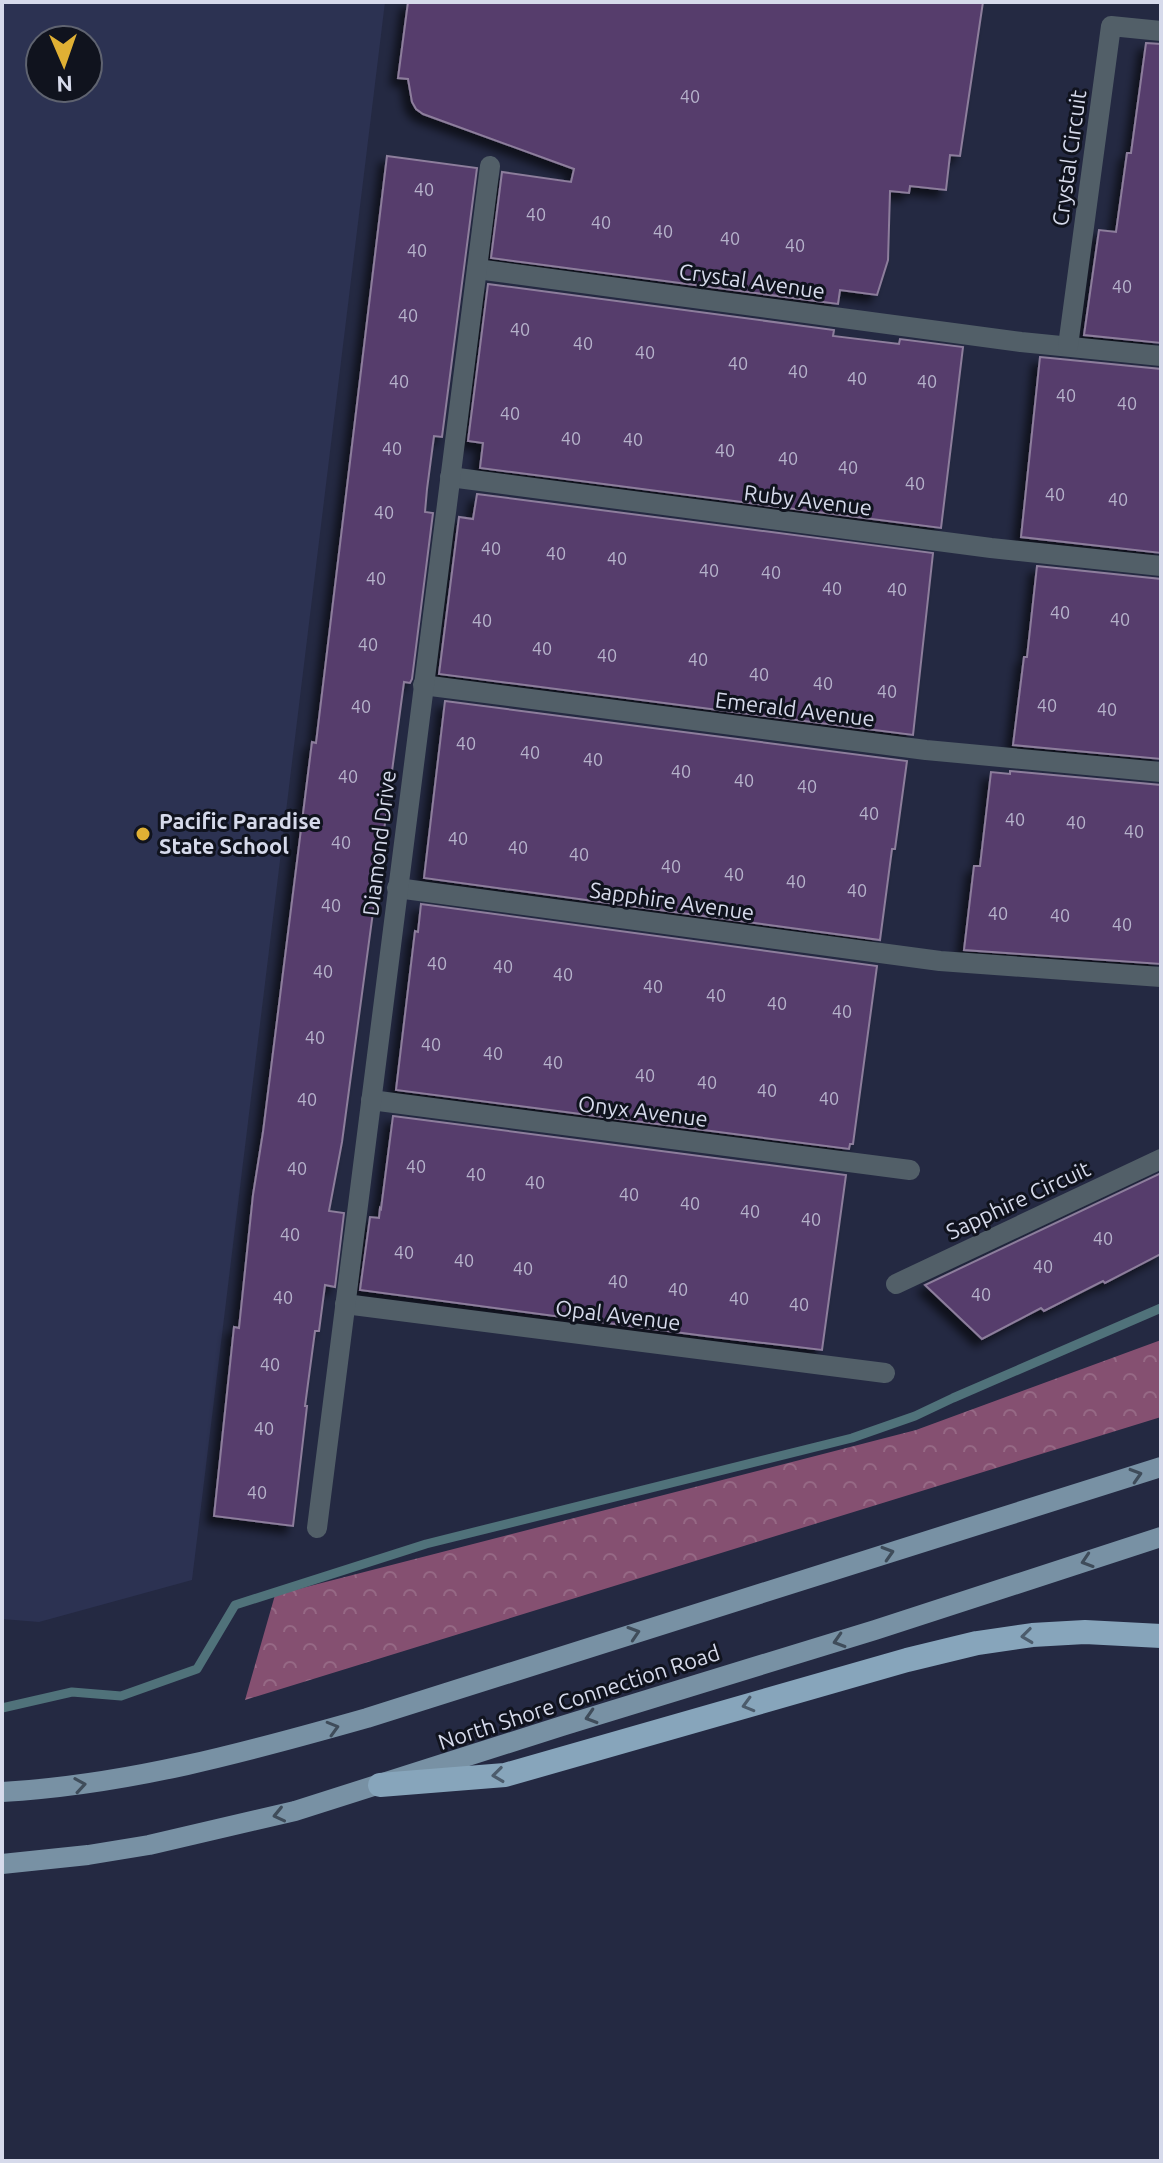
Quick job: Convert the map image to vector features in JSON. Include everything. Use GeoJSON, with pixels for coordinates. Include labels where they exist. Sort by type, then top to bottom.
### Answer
{"type":"FeatureCollection","features":[{"type":"Feature","properties":{"kind":"highway"},"geometry":{"type":"LineString","coordinates":[[380,1785],[505,1775],[907,1660],[977,1643],[1085,1632],[1161,1636]]}},
{"type":"Feature","properties":{"kind":"main road","name":"North Shore Connection Road"},"geometry":{"type":"LineString","coordinates":[[2,1792],[54,1789],[157,1773],[278,1743],[367,1718],[1161,1467]]}},
{"type":"Feature","properties":{"kind":"main road","name":"North Shore Connection Road"},"geometry":{"type":"LineString","coordinates":[[2,1864],[149,1845],[295,1811],[1161,1537]]}},
{"type":"Feature","properties":{"kind":"street","name":"Crystal Circuit"},"geometry":{"type":"LineString","coordinates":[[1068,346],[1111,26],[1161,31]]}},
{"type":"Feature","properties":{"kind":"street","name":"Diamond Drive"},"geometry":{"type":"LineString","coordinates":[[317,1528],[490,166]]}},
{"type":"Feature","properties":{"kind":"street","name":"Crystal Avenue"},"geometry":{"type":"LineString","coordinates":[[477,269],[1068,346]]}},
{"type":"Feature","properties":{"kind":"street"},"geometry":{"type":"LineString","coordinates":[[1068,346],[1161,356]]}},
{"type":"Feature","properties":{"kind":"street","name":"Ruby Avenue"},"geometry":{"type":"LineString","coordinates":[[450,477],[991,548],[1161,566]]}},
{"type":"Feature","properties":{"kind":"street","name":"Emerald Avenue"},"geometry":{"type":"LineString","coordinates":[[423,685],[938,752],[1161,772]]}},
{"type":"Feature","properties":{"kind":"street","name":"Sapphire Avenue"},"geometry":{"type":"LineString","coordinates":[[397,888],[940,961],[1161,977]]}},
{"type":"Feature","properties":{"kind":"street","name":"Onyx Avenue"},"geometry":{"type":"LineString","coordinates":[[371,1100],[910,1170]]}},
{"type":"Feature","properties":{"kind":"street","name":"Sapphire Circuit"},"geometry":{"type":"LineString","coordinates":[[896,1284],[1161,1159]]}},
{"type":"Feature","properties":{"kind":"street","name":"Opal Avenue"},"geometry":{"type":"LineString","coordinates":[[345,1304],[885,1373]]}},
{"type":"Feature","properties":{"kind":"shaded area","name":"Pacific Paradise State School"},"geometry":{"type":"Polygon","coordinates":[[[2,2],[385,2],[192,1580],[39,1622],[2,1619],[2,2]]]}},
{"type":"Feature","properties":{"kind":"green space"},"geometry":{"type":"Polygon","coordinates":[[[1161,1340],[1161,1417],[245,1700],[275,1595],[916,1430],[1161,1340]]]}},
{"type":"Feature","properties":{"kind":"building"},"geometry":{"type":"Polygon","coordinates":[[[408,2],[983,2],[960,156],[950,155],[946,190],[910,186],[909,193],[890,191],[888,260],[877,295],[840,290],[838,304],[491,258],[502,172],[571,182],[574,169],[416,109],[408,79],[398,78],[408,2]]]}},
{"type":"Feature","properties":{"kind":"building"},"geometry":{"type":"Polygon","coordinates":[[[1146,43],[1161,44],[1161,343],[1084,335],[1099,230],[1116,232],[1127,153],[1131,153],[1146,43]]]}},
{"type":"Feature","properties":{"kind":"building"},"geometry":{"type":"Polygon","coordinates":[[[387,156],[477,168],[442,437],[434,436],[427,489],[425,512],[433,513],[412,679],[410,683],[404,682],[342,1142],[329,1211],[344,1213],[335,1287],[325,1285],[319,1331],[315,1331],[293,1526],[214,1516],[234,1327],[239,1328],[253,1195],[312,742],[316,743],[387,156]]]}},
{"type":"Feature","properties":{"kind":"building"},"geometry":{"type":"Polygon","coordinates":[[[488,284],[834,330],[833,336],[899,344],[900,339],[963,347],[941,528],[480,468],[483,443],[468,441],[488,284]]]}},
{"type":"Feature","properties":{"kind":"building"},"geometry":{"type":"Polygon","coordinates":[[[1040,357],[1161,369],[1161,553],[1021,537],[1040,357]]]}},
{"type":"Feature","properties":{"kind":"building"},"geometry":{"type":"Polygon","coordinates":[[[477,494],[933,553],[913,735],[439,674],[459,517],[473,519],[477,494]]]}},
{"type":"Feature","properties":{"kind":"building"},"geometry":{"type":"Polygon","coordinates":[[[1037,566],[1161,579],[1161,759],[1013,745],[1037,566]]]}},
{"type":"Feature","properties":{"kind":"building"},"geometry":{"type":"Polygon","coordinates":[[[445,701],[907,761],[880,940],[424,878],[445,701]]]}},
{"type":"Feature","properties":{"kind":"building"},"geometry":{"type":"Polygon","coordinates":[[[1010,771],[1161,785],[1161,964],[964,950],[974,866],[980,866],[991,772],[1010,774],[1010,771]]]}},
{"type":"Feature","properties":{"kind":"building"},"geometry":{"type":"Polygon","coordinates":[[[421,904],[877,966],[853,1144],[849,1149],[396,1090],[421,904]]]}},
{"type":"Feature","properties":{"kind":"building"},"geometry":{"type":"Polygon","coordinates":[[[393,1116],[846,1175],[822,1350],[360,1290],[370,1217],[379,1218],[381,1209],[393,1116]]]}},
{"type":"Feature","properties":{"kind":"building"},"geometry":{"type":"Polygon","coordinates":[[[1161,1173],[1161,1254],[1105,1283],[1103,1281],[1044,1311],[1041,1308],[982,1339],[925,1285],[1161,1173]]]}},
{"type":"Feature","properties":{"kind":"waterway"},"geometry":{"type":"LineString","coordinates":[[2,1708],[72,1692],[121,1696],[197,1669],[235,1605],[426,1544],[852,1438],[915,1416],[1161,1308]]}},
{"type":"Feature","properties":{"kind":"place","name":"Pacific Paradise State School"},"geometry":{"type":"Point","coordinates":[143,834]}}]}
